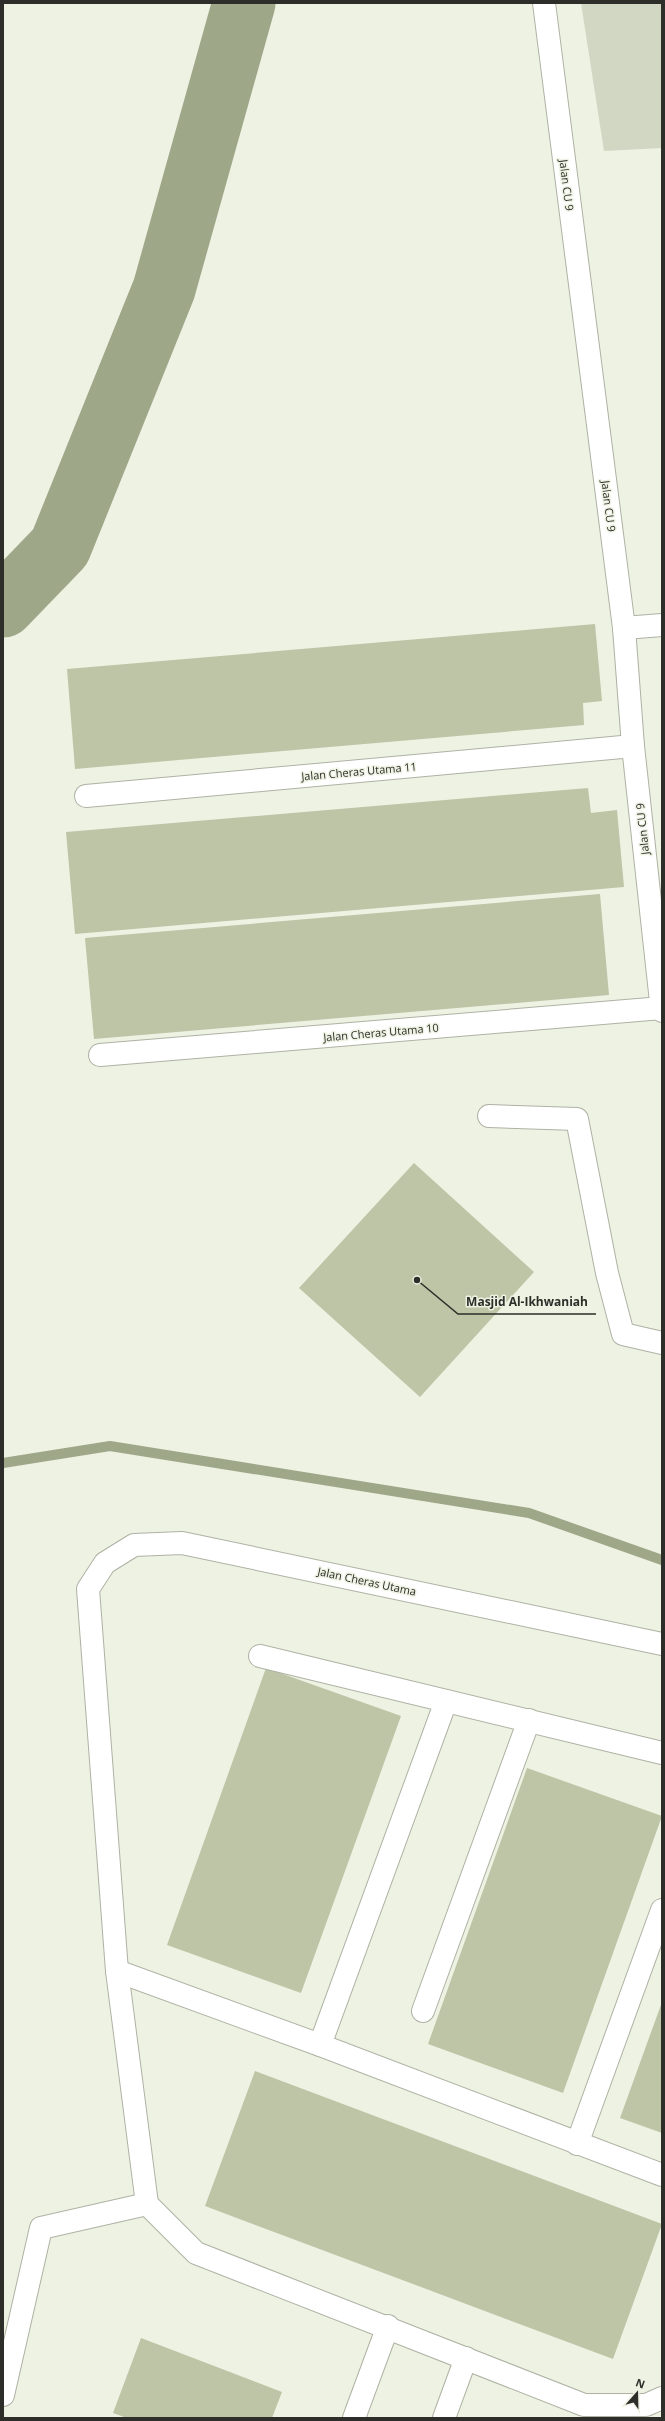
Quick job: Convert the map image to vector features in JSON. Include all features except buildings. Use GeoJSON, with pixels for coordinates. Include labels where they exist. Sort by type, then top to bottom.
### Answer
{"type":"FeatureCollection","features":[{"type":"Feature","properties":{"kind":"street","name":"Jalan CU 9"},"geometry":{"type":"LineString","coordinates":[[544,3],[624,628],[632,746],[662,1010]]}},
{"type":"Feature","properties":{"kind":"street"},"geometry":{"type":"LineString","coordinates":[[624,628],[662,625]]}},
{"type":"Feature","properties":{"kind":"street","name":"Jalan Cheras Utama 11"},"geometry":{"type":"LineString","coordinates":[[86,796],[632,746]]}},
{"type":"Feature","properties":{"kind":"street","name":"Jalan Cheras Utama 10"},"geometry":{"type":"LineString","coordinates":[[100,1055],[662,1010]]}},
{"type":"Feature","properties":{"kind":"street"},"geometry":{"type":"LineString","coordinates":[[489,1116],[577,1119],[607,1273],[623,1334],[662,1344]]}},
{"type":"Feature","properties":{"kind":"street","name":"Jalan Cheras Utama"},"geometry":{"type":"LineString","coordinates":[[118,1971],[88,1589],[105,1563],[134,1545],[182,1542],[662,1644]]}},
{"type":"Feature","properties":{"kind":"street"},"geometry":{"type":"LineString","coordinates":[[260,1656],[662,1753]]}},
{"type":"Feature","properties":{"kind":"street"},"geometry":{"type":"LineString","coordinates":[[320,2045],[446,1701]]}},
{"type":"Feature","properties":{"kind":"street"},"geometry":{"type":"LineString","coordinates":[[423,2011],[529,1720]]}},
{"type":"Feature","properties":{"kind":"street"},"geometry":{"type":"LineString","coordinates":[[578,2144],[662,1910]]}},
{"type":"Feature","properties":{"kind":"street"},"geometry":{"type":"LineString","coordinates":[[650,2407],[584,2405],[388,2326],[196,2253],[148,2204],[118,1971],[320,2045],[662,2175]]}},
{"type":"Feature","properties":{"kind":"street"},"geometry":{"type":"LineString","coordinates":[[3,2395],[41,2228],[148,2204]]}},
{"type":"Feature","properties":{"kind":"street"},"geometry":{"type":"LineString","coordinates":[[354,2418],[388,2326]]}},
{"type":"Feature","properties":{"kind":"street"},"geometry":{"type":"LineString","coordinates":[[444,2418],[466,2358]]}},
{"type":"Feature","properties":{"kind":"green space"},"geometry":{"type":"Polygon","coordinates":[[[581,3],[662,3],[662,148],[604,151],[581,3]]]}},
{"type":"Feature","properties":{"kind":"waterway"},"geometry":{"type":"LineString","coordinates":[[3,606],[60,547],[164,289],[244,3]]}},
{"type":"Feature","properties":{"kind":"waterway"},"geometry":{"type":"LineString","coordinates":[[3,1463],[110,1446],[529,1513],[662,1560]]}},
{"type":"Feature","properties":{"kind":"place","name":"Masjid Al-Ikhwaniah"},"geometry":{"type":"Point","coordinates":[417,1280]}}]}
